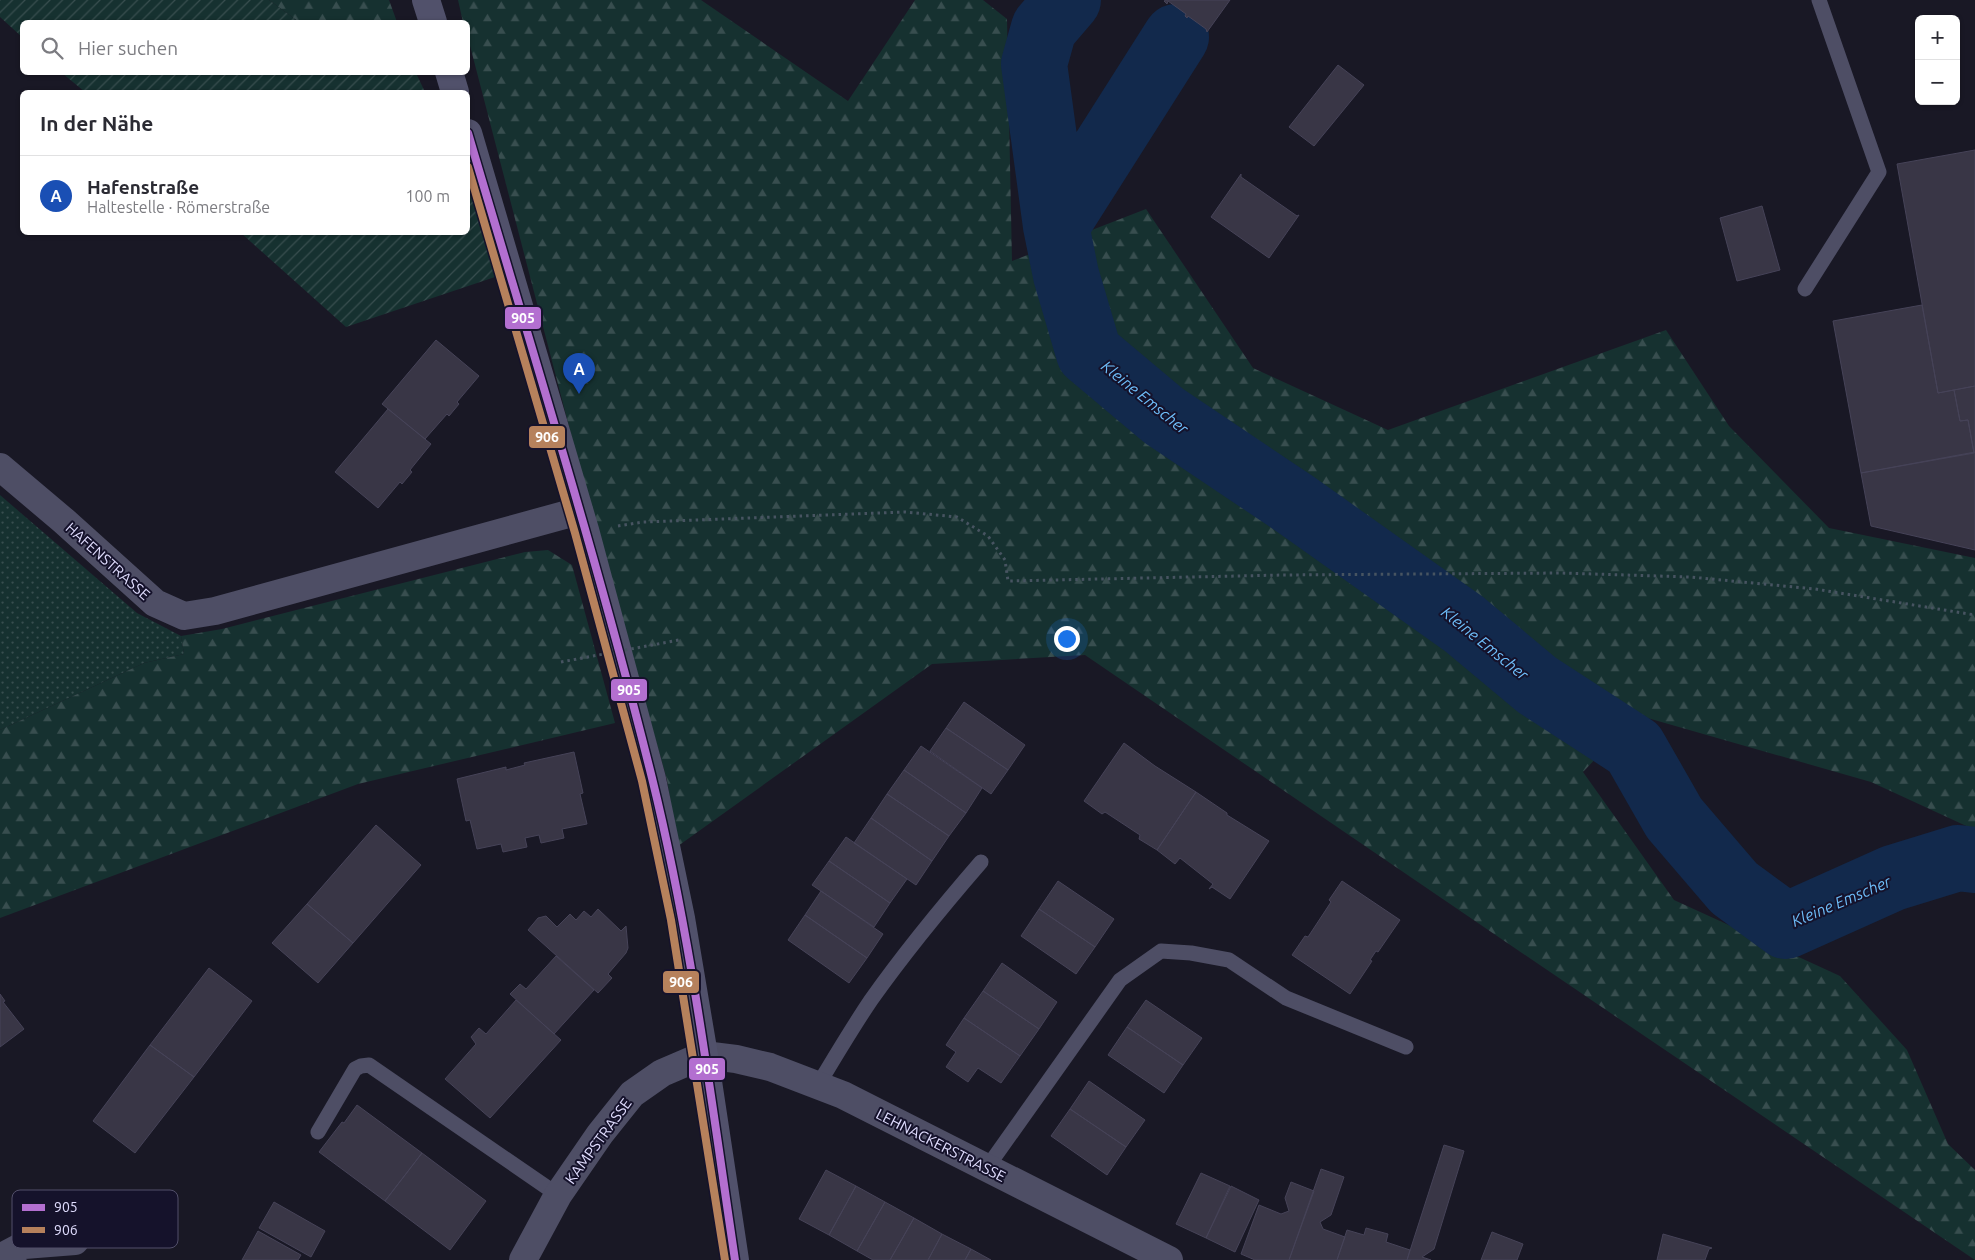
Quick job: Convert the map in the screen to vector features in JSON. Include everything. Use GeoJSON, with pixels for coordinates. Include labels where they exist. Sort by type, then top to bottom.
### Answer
{"type":"FeatureCollection","features":[{"type":"Feature","properties":{"kind":"street"},"geometry":{"type":"LineString","coordinates":[[426,0],[432,20]]}},
{"type":"Feature","properties":{"kind":"street"},"geometry":{"type":"LineString","coordinates":[[450,75],[454,90]]}},
{"type":"Feature","properties":{"kind":"street"},"geometry":{"type":"LineString","coordinates":[[470,140],[582,520],[652,779],[681,918],[735,1260]]}},
{"type":"Feature","properties":{"kind":"street","name":"HAFENSTRASSE"},"geometry":{"type":"LineString","coordinates":[[0,467],[64,521],[155,603],[184,616],[215,611],[582,520]]}},
{"type":"Feature","properties":{"kind":"street","name":"LEHNACKERSTRASSE"},"geometry":{"type":"LineString","coordinates":[[704,1055],[736,1059],[770,1067],[843,1095],[1169,1260]]}},
{"type":"Feature","properties":{"kind":"street","name":"KAMPSTRASSE"},"geometry":{"type":"LineString","coordinates":[[524,1260],[558,1195],[600,1134],[632,1094],[662,1073],[704,1055]]}},
{"type":"Feature","properties":{"kind":"street"},"geometry":{"type":"LineString","coordinates":[[0,1258],[18,1248]]}},
{"type":"Feature","properties":{"kind":"lane"},"geometry":{"type":"LineString","coordinates":[[1805,289],[1879,172],[1819,0]]}},
{"type":"Feature","properties":{"kind":"lane"},"geometry":{"type":"LineString","coordinates":[[818,1085],[870,1001],[908,949],[930,920],[981,862]]}},
{"type":"Feature","properties":{"kind":"lane"},"geometry":{"type":"LineString","coordinates":[[986,1169],[1120,980],[1161,951],[1191,953],[1229,960],[1286,998],[1406,1047]]}},
{"type":"Feature","properties":{"kind":"lane"},"geometry":{"type":"LineString","coordinates":[[318,1132],[355,1069],[369,1065],[558,1195]]}},
{"type":"Feature","properties":{"kind":"path"},"geometry":{"type":"LineString","coordinates":[[582,520],[643,522],[905,512],[957,517],[988,536],[1005,560],[1008,581],[1283,575],[1560,573],[1690,577],[1815,588],[1975,615]]}},
{"type":"Feature","properties":{"kind":"path"},"geometry":{"type":"LineString","coordinates":[[561,662],[679,640]]}},
{"type":"Feature","properties":{"kind":"green space"},"geometry":{"type":"Polygon","coordinates":[[[0,0],[269,0],[296,20],[20,20],[20,35],[0,17],[0,0]]]}},
{"type":"Feature","properties":{"kind":"green space"},"geometry":{"type":"Polygon","coordinates":[[[269,0],[389,0],[396,20],[296,20],[269,0]]]}},
{"type":"Feature","properties":{"kind":"green space"},"geometry":{"type":"Polygon","coordinates":[[[458,0],[701,0],[848,101],[915,0],[983,0],[1007,19],[1012,261],[1146,209],[1253,368],[1388,430],[1666,330],[1729,426],[1829,528],[1975,558],[1975,830],[1871,782],[1637,715],[1583,772],[1674,900],[1840,976],[1907,1050],[1948,1144],[1975,1170],[1975,1260],[1085,655],[932,664],[678,846],[667,780],[592,515],[470,46],[470,20],[463,20],[458,0]]]}},
{"type":"Feature","properties":{"kind":"green space"},"geometry":{"type":"Polygon","coordinates":[[[64,75],[417,75],[424,90],[83,90],[64,75]]]}},
{"type":"Feature","properties":{"kind":"green space"},"geometry":{"type":"Polygon","coordinates":[[[470,195],[504,274],[346,327],[243,235],[470,235],[470,195]]]}},
{"type":"Feature","properties":{"kind":"green space"},"geometry":{"type":"Polygon","coordinates":[[[0,495],[137,613],[181,636],[184,654],[144,663],[0,730],[0,495]]]}},
{"type":"Feature","properties":{"kind":"green space"},"geometry":{"type":"Polygon","coordinates":[[[548,550],[572,565],[615,723],[358,784],[0,918],[0,730],[144,663],[184,654],[181,636],[222,629],[525,552],[548,550]]]}},
{"type":"Feature","properties":{"kind":"building"},"geometry":{"type":"Polygon","coordinates":[[[1230,0],[1207,32],[1206,29],[1188,16],[1187,18],[1186,14],[1168,1],[1167,4],[1164,1],[1230,0]]]}},
{"type":"Feature","properties":{"kind":"building"},"geometry":{"type":"Polygon","coordinates":[[[1338,65],[1364,85],[1314,146],[1289,127],[1338,65]]]}},
{"type":"Feature","properties":{"kind":"building"},"geometry":{"type":"Polygon","coordinates":[[[1975,150],[1975,386],[1938,393],[1897,164],[1975,150]]]}},
{"type":"Feature","properties":{"kind":"building"},"geometry":{"type":"Polygon","coordinates":[[[1241,174],[1241,177],[1297,216],[1299,215],[1269,258],[1211,217],[1241,174]]]}},
{"type":"Feature","properties":{"kind":"building"},"geometry":{"type":"Polygon","coordinates":[[[1762,206],[1780,270],[1737,281],[1720,218],[1762,206]]]}},
{"type":"Feature","properties":{"kind":"building"},"geometry":{"type":"Polygon","coordinates":[[[1922,305],[1938,393],[1954,390],[1960,421],[1968,420],[1974,453],[1861,473],[1833,321],[1922,305]]]}},
{"type":"Feature","properties":{"kind":"building"},"geometry":{"type":"Polygon","coordinates":[[[436,340],[479,376],[457,402],[459,404],[449,416],[447,414],[425,439],[382,404],[436,340]]]}},
{"type":"Feature","properties":{"kind":"building"},"geometry":{"type":"Polygon","coordinates":[[[1975,386],[1974,453],[1968,420],[1960,421],[1954,390],[1975,386]]]}},
{"type":"Feature","properties":{"kind":"building"},"geometry":{"type":"Polygon","coordinates":[[[388,409],[431,444],[410,470],[412,472],[402,484],[400,482],[378,508],[335,472],[388,409]]]}},
{"type":"Feature","properties":{"kind":"building"},"geometry":{"type":"Polygon","coordinates":[[[1975,452],[1975,550],[1871,526],[1861,473],[1975,452]]]}},
{"type":"Feature","properties":{"kind":"building"},"geometry":{"type":"Polygon","coordinates":[[[964,702],[1025,745],[1008,770],[946,728],[964,702]]]}},
{"type":"Feature","properties":{"kind":"building"},"geometry":{"type":"Polygon","coordinates":[[[946,728],[1008,770],[991,794],[930,751],[946,728]]]}},
{"type":"Feature","properties":{"kind":"building"},"geometry":{"type":"Polygon","coordinates":[[[1124,743],[1155,766],[1196,792],[1157,850],[1139,839],[1140,835],[1105,812],[1102,814],[1084,801],[1124,743]]]}},
{"type":"Feature","properties":{"kind":"building"},"geometry":{"type":"Polygon","coordinates":[[[921,746],[982,788],[966,813],[904,770],[921,746]]]}},
{"type":"Feature","properties":{"kind":"building"},"geometry":{"type":"Polygon","coordinates":[[[574,752],[583,793],[580,794],[587,824],[562,829],[564,838],[541,843],[539,835],[525,838],[527,847],[503,852],[501,844],[477,849],[470,820],[466,821],[457,779],[506,767],[506,770],[525,765],[524,763],[574,752]]]}},
{"type":"Feature","properties":{"kind":"building"},"geometry":{"type":"Polygon","coordinates":[[[904,770],[966,813],[949,836],[887,794],[904,770]]]}},
{"type":"Feature","properties":{"kind":"building"},"geometry":{"type":"Polygon","coordinates":[[[1196,792],[1227,813],[1227,815],[1269,841],[1230,899],[1212,887],[1209,889],[1213,884],[1180,858],[1175,864],[1157,850],[1196,792]]]}},
{"type":"Feature","properties":{"kind":"building"},"geometry":{"type":"Polygon","coordinates":[[[887,794],[949,836],[932,861],[871,818],[887,794]]]}},
{"type":"Feature","properties":{"kind":"building"},"geometry":{"type":"Polygon","coordinates":[[[871,818],[932,861],[916,885],[854,843],[871,818]]]}},
{"type":"Feature","properties":{"kind":"building"},"geometry":{"type":"Polygon","coordinates":[[[376,825],[421,865],[353,943],[307,904],[376,825]]]}},
{"type":"Feature","properties":{"kind":"building"},"geometry":{"type":"Polygon","coordinates":[[[846,837],[907,879],[890,903],[829,861],[846,837]]]}},
{"type":"Feature","properties":{"kind":"building"},"geometry":{"type":"Polygon","coordinates":[[[829,861],[890,903],[874,927],[812,885],[829,861]]]}},
{"type":"Feature","properties":{"kind":"building"},"geometry":{"type":"Polygon","coordinates":[[[1058,881],[1114,919],[1095,947],[1039,909],[1058,881]]]}},
{"type":"Feature","properties":{"kind":"building"},"geometry":{"type":"Polygon","coordinates":[[[1342,881],[1400,920],[1378,952],[1376,951],[1370,960],[1372,961],[1350,994],[1292,955],[1305,936],[1308,937],[1342,881]]]}},
{"type":"Feature","properties":{"kind":"building"},"geometry":{"type":"Polygon","coordinates":[[[821,891],[883,934],[867,958],[805,915],[821,891]]]}},
{"type":"Feature","properties":{"kind":"building"},"geometry":{"type":"Polygon","coordinates":[[[307,904],[353,943],[318,983],[272,943],[307,904]]]}},
{"type":"Feature","properties":{"kind":"building"},"geometry":{"type":"Polygon","coordinates":[[[598,909],[621,931],[626,926],[628,948],[608,974],[612,978],[598,993],[528,930],[538,918],[546,916],[557,927],[570,914],[576,920],[584,911],[591,917],[598,909]]]}},
{"type":"Feature","properties":{"kind":"building"},"geometry":{"type":"Polygon","coordinates":[[[1039,909],[1095,947],[1076,974],[1021,936],[1039,909]]]}},
{"type":"Feature","properties":{"kind":"building"},"geometry":{"type":"Polygon","coordinates":[[[805,915],[867,958],[849,983],[788,940],[805,915]]]}},
{"type":"Feature","properties":{"kind":"building"},"geometry":{"type":"Polygon","coordinates":[[[556,956],[594,990],[554,1034],[510,994],[520,984],[526,989],[556,956]]]}},
{"type":"Feature","properties":{"kind":"building"},"geometry":{"type":"Polygon","coordinates":[[[1002,963],[1057,1002],[1039,1029],[983,991],[1002,963]]]}},
{"type":"Feature","properties":{"kind":"building"},"geometry":{"type":"Polygon","coordinates":[[[209,968],[252,1001],[194,1077],[150,1045],[209,968]]]}},
{"type":"Feature","properties":{"kind":"building"},"geometry":{"type":"Polygon","coordinates":[[[983,991],[1039,1029],[1020,1056],[964,1018],[983,991]]]}},
{"type":"Feature","properties":{"kind":"building"},"geometry":{"type":"Polygon","coordinates":[[[0,994],[5,1001],[3,1002],[24,1029],[0,1047],[0,994]]]}},
{"type":"Feature","properties":{"kind":"building"},"geometry":{"type":"Polygon","coordinates":[[[516,1000],[561,1040],[490,1118],[445,1079],[476,1044],[471,1037],[479,1028],[486,1034],[516,1000]]]}},
{"type":"Feature","properties":{"kind":"building"},"geometry":{"type":"Polygon","coordinates":[[[1146,1000],[1202,1038],[1183,1065],[1127,1027],[1146,1000]]]}},
{"type":"Feature","properties":{"kind":"building"},"geometry":{"type":"Polygon","coordinates":[[[964,1018],[1020,1056],[1001,1083],[978,1068],[968,1082],[946,1067],[956,1052],[946,1045],[964,1018]]]}},
{"type":"Feature","properties":{"kind":"building"},"geometry":{"type":"Polygon","coordinates":[[[1127,1027],[1183,1065],[1164,1093],[1108,1055],[1127,1027]]]}},
{"type":"Feature","properties":{"kind":"building"},"geometry":{"type":"Polygon","coordinates":[[[150,1045],[194,1077],[135,1153],[93,1121],[150,1045]]]}},
{"type":"Feature","properties":{"kind":"building"},"geometry":{"type":"Polygon","coordinates":[[[1089,1081],[1145,1120],[1126,1147],[1070,1109],[1089,1081]]]}},
{"type":"Feature","properties":{"kind":"building"},"geometry":{"type":"Polygon","coordinates":[[[357,1105],[422,1153],[385,1201],[319,1152],[357,1105]]]}},
{"type":"Feature","properties":{"kind":"building"},"geometry":{"type":"Polygon","coordinates":[[[1070,1109],[1126,1147],[1107,1175],[1051,1136],[1070,1109]]]}},
{"type":"Feature","properties":{"kind":"building"},"geometry":{"type":"Polygon","coordinates":[[[1444,1145],[1464,1151],[1434,1249],[1422,1257],[1431,1260],[1407,1260],[1444,1145]]]}},
{"type":"Feature","properties":{"kind":"building"},"geometry":{"type":"Polygon","coordinates":[[[422,1153],[486,1201],[450,1250],[385,1201],[422,1153]]]}},
{"type":"Feature","properties":{"kind":"building"},"geometry":{"type":"Polygon","coordinates":[[[1321,1169],[1344,1177],[1331,1215],[1320,1222],[1323,1229],[1345,1237],[1337,1260],[1289,1260],[1321,1169]]]}},
{"type":"Feature","properties":{"kind":"building"},"geometry":{"type":"Polygon","coordinates":[[[826,1170],[856,1186],[829,1235],[799,1219],[826,1170]]]}},
{"type":"Feature","properties":{"kind":"building"},"geometry":{"type":"Polygon","coordinates":[[[1201,1173],[1230,1186],[1206,1238],[1176,1224],[1201,1173]]]}},
{"type":"Feature","properties":{"kind":"building"},"geometry":{"type":"Polygon","coordinates":[[[1291,1182],[1314,1191],[1289,1260],[1255,1260],[1241,1254],[1259,1205],[1281,1214],[1289,1211],[1285,1198],[1291,1182]]]}},
{"type":"Feature","properties":{"kind":"building"},"geometry":{"type":"Polygon","coordinates":[[[856,1186],[885,1202],[857,1251],[829,1235],[856,1186]]]}},
{"type":"Feature","properties":{"kind":"building"},"geometry":{"type":"Polygon","coordinates":[[[1231,1186],[1259,1200],[1235,1252],[1206,1238],[1231,1186]]]}},
{"type":"Feature","properties":{"kind":"building"},"geometry":{"type":"Polygon","coordinates":[[[274,1202],[325,1231],[311,1257],[259,1228],[274,1202]]]}},
{"type":"Feature","properties":{"kind":"building"},"geometry":{"type":"Polygon","coordinates":[[[885,1202],[914,1218],[890,1260],[873,1260],[857,1251],[885,1202]]]}},
{"type":"Feature","properties":{"kind":"building"},"geometry":{"type":"Polygon","coordinates":[[[914,1218],[942,1234],[928,1260],[890,1260],[914,1218]]]}},
{"type":"Feature","properties":{"kind":"building"},"geometry":{"type":"Polygon","coordinates":[[[1366,1228],[1388,1234],[1386,1242],[1410,1250],[1407,1260],[1337,1260],[1347,1230],[1364,1235],[1366,1228]]]}},
{"type":"Feature","properties":{"kind":"building"},"geometry":{"type":"Polygon","coordinates":[[[258,1231],[301,1255],[298,1260],[242,1260],[258,1231]]]}},
{"type":"Feature","properties":{"kind":"building"},"geometry":{"type":"Polygon","coordinates":[[[1492,1232],[1523,1244],[1517,1260],[1481,1260],[1492,1232]]]}},
{"type":"Feature","properties":{"kind":"building"},"geometry":{"type":"Polygon","coordinates":[[[942,1234],[971,1249],[965,1260],[928,1260],[942,1234]]]}},
{"type":"Feature","properties":{"kind":"building"},"geometry":{"type":"Polygon","coordinates":[[[1663,1234],[1712,1248],[1709,1249],[1705,1260],[1657,1260],[1663,1234]]]}},
{"type":"Feature","properties":{"kind":"building"},"geometry":{"type":"Polygon","coordinates":[[[971,1249],[991,1260],[965,1260],[971,1249]]]}},
{"type":"Feature","properties":{"kind":"waterway","name":"Kleine Emscher"},"geometry":{"type":"LineString","coordinates":[[1068,0],[1044,28],[1034,64],[1056,226],[1066,275],[1089,353],[1164,416],[1295,504],[1464,624],[1537,685],[1634,748],[1674,818],[1734,888],[1786,926],[1893,878],[1958,858],[1975,860]]}},
{"type":"Feature","properties":{"kind":"waterway","name":"Kleine Emscher"},"geometry":{"type":"LineString","coordinates":[[1056,226],[1176,37]]}},
{"type":"Feature","properties":{"kind":"transit line","name":"905"},"geometry":{"type":"LineString","coordinates":[[470,140],[587,535],[631,697],[666,837],[689,957],[735,1260]]}},
{"type":"Feature","properties":{"kind":"transit line","name":"906"},"geometry":{"type":"LineString","coordinates":[[470,174],[575,533],[642,781],[671,920],[725,1260]]}},
{"type":"Feature","properties":{"kind":"place","name":"Hafenstraße"},"geometry":{"type":"Point","coordinates":[579,394]}}]}
